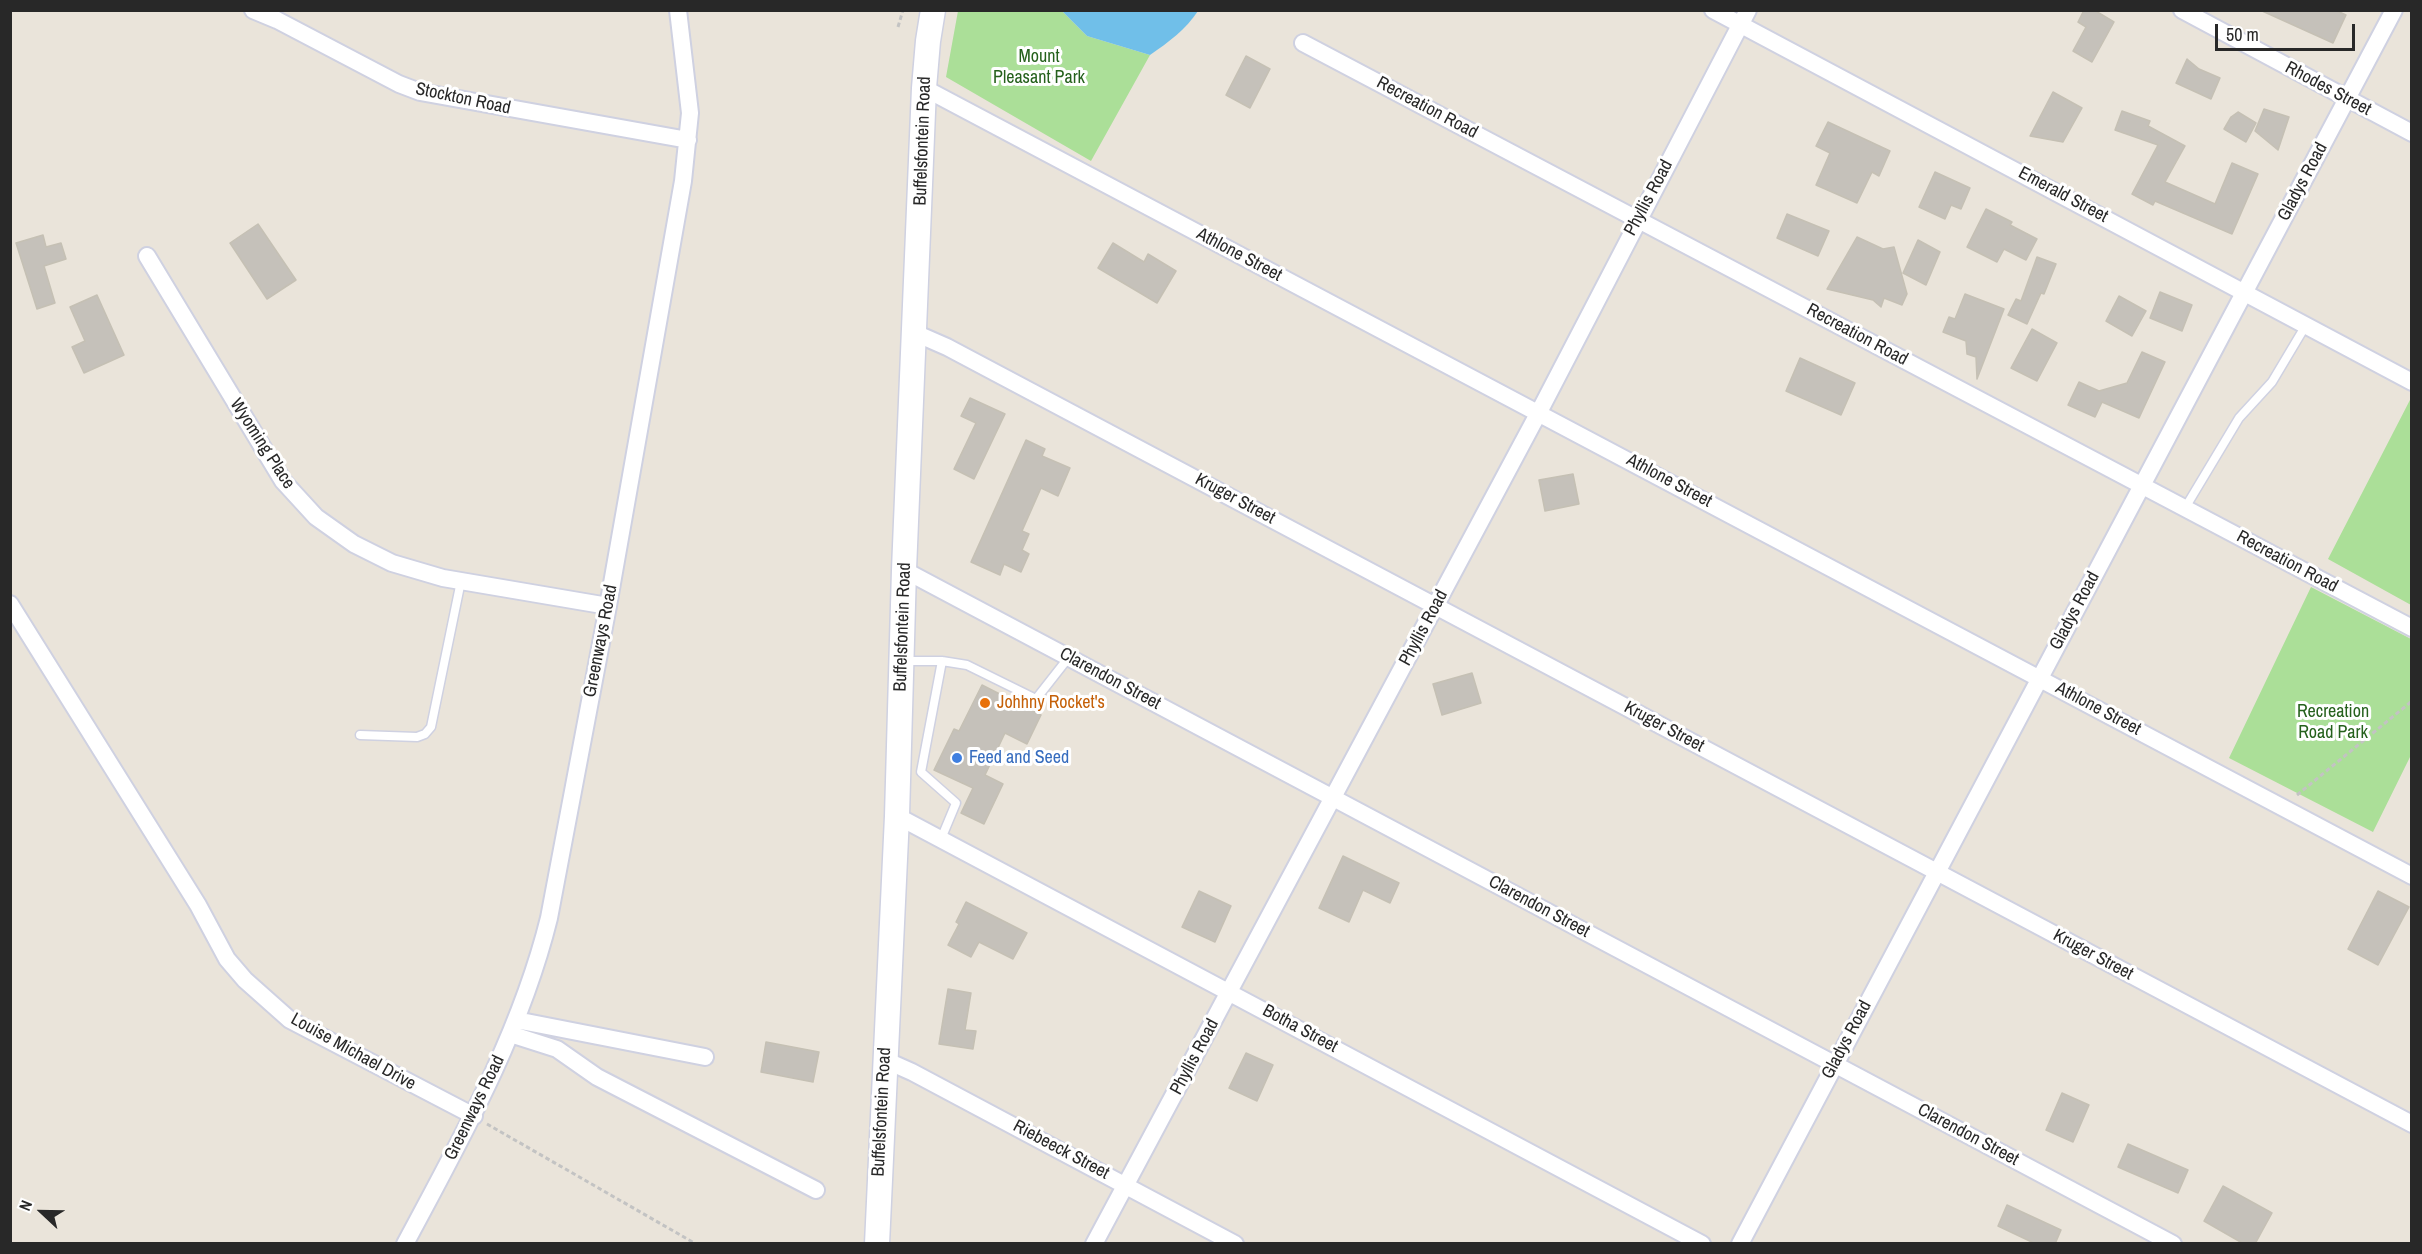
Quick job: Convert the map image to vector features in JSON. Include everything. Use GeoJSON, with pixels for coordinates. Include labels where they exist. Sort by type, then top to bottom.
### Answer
{"type":"FeatureCollection","features":[{"type":"Feature","properties":{"kind":"main road","name":"Buffelsfontein Road"},"geometry":{"type":"LineString","coordinates":[[877,1244],[897,816],[904,570],[924,88],[933,10]]}},
{"type":"Feature","properties":{"kind":"street","name":"Stockton Road"},"geometry":{"type":"LineString","coordinates":[[253,10],[277,20],[399,84],[420,92],[688,140]]}},
{"type":"Feature","properties":{"kind":"street","name":"Greenways Road"},"geometry":{"type":"LineString","coordinates":[[405,1244],[474,1116],[513,1027],[541,951],[549,918],[608,606],[683,181],[688,140],[688,85],[678,10]]}},
{"type":"Feature","properties":{"kind":"street","name":"Emerald Street"},"geometry":{"type":"LineString","coordinates":[[1713,10],[1745,18],[2412,382]]}},
{"type":"Feature","properties":{"kind":"street","name":"Rhodes Street"},"geometry":{"type":"LineString","coordinates":[[2182,10],[2412,133]]}},
{"type":"Feature","properties":{"kind":"street","name":"Gladys Road"},"geometry":{"type":"LineString","coordinates":[[1740,1244],[2394,10]]}},
{"type":"Feature","properties":{"kind":"street","name":"Phyllis Road"},"geometry":{"type":"LineString","coordinates":[[1094,1244],[1436,606],[1745,18]]}},
{"type":"Feature","properties":{"kind":"street","name":"Recreation Road"},"geometry":{"type":"LineString","coordinates":[[1303,43],[2412,628]]}},
{"type":"Feature","properties":{"kind":"street","name":"Athlone Street"},"geometry":{"type":"LineString","coordinates":[[924,88],[2412,876]]}},
{"type":"Feature","properties":{"kind":"street","name":"Wyoming Place"},"geometry":{"type":"LineString","coordinates":[[147,256],[283,481],[316,517],[354,544],[392,563],[443,578],[608,606]]}},
{"type":"Feature","properties":{"kind":"street","name":"Kruger Street"},"geometry":{"type":"LineString","coordinates":[[915,333],[947,347],[2412,1124]]}},
{"type":"Feature","properties":{"kind":"street","name":"Clarendon Street"},"geometry":{"type":"LineString","coordinates":[[904,570],[2173,1244]]}},
{"type":"Feature","properties":{"kind":"street","name":"Louise Michael Drive"},"geometry":{"type":"LineString","coordinates":[[10,604],[198,905],[227,958],[246,980],[290,1020],[474,1116]]}},
{"type":"Feature","properties":{"kind":"street","name":"Botha Street"},"geometry":{"type":"LineString","coordinates":[[897,816],[1702,1244]]}},
{"type":"Feature","properties":{"kind":"street"},"geometry":{"type":"LineString","coordinates":[[513,1027],[705,1058]]}},
{"type":"Feature","properties":{"kind":"street"},"geometry":{"type":"LineString","coordinates":[[513,1027],[557,1049],[597,1077],[816,1190]]}},
{"type":"Feature","properties":{"kind":"street","name":"Riebeeck Street"},"geometry":{"type":"LineString","coordinates":[[885,1060],[912,1072],[1235,1244]]}},
{"type":"Feature","properties":{"kind":"lane"},"geometry":{"type":"LineString","coordinates":[[2185,508],[2239,418],[2272,382],[2306,325]]}},
{"type":"Feature","properties":{"kind":"lane"},"geometry":{"type":"LineString","coordinates":[[360,735],[417,737],[425,734],[431,727],[461,581]]}},
{"type":"Feature","properties":{"kind":"lane"},"geometry":{"type":"LineString","coordinates":[[902,661],[942,661],[967,665],[1036,699],[1069,657]]}},
{"type":"Feature","properties":{"kind":"lane"},"geometry":{"type":"LineString","coordinates":[[941,839],[956,803],[921,772],[942,661]]}},
{"type":"Feature","properties":{"kind":"path"},"geometry":{"type":"LineString","coordinates":[[898,27],[903,10]]}},
{"type":"Feature","properties":{"kind":"path"},"geometry":{"type":"LineString","coordinates":[[2281,806],[2412,701]]}},
{"type":"Feature","properties":{"kind":"path"},"geometry":{"type":"LineString","coordinates":[[474,1116],[696,1244]]}},
{"type":"Feature","properties":{"kind":"green space","name":"Mount Pleasant Park"},"geometry":{"type":"Polygon","coordinates":[[[958,11],[1062,11],[1087,36],[1150,55],[1091,161],[946,77],[958,11]]]}},
{"type":"Feature","properties":{"kind":"green space"},"geometry":{"type":"Polygon","coordinates":[[[2411,398],[2412,605],[2328,559],[2411,398]]]}},
{"type":"Feature","properties":{"kind":"green space","name":"Recreation Road Park"},"geometry":{"type":"Polygon","coordinates":[[[2311,587],[2411,639],[2411,755],[2373,832],[2229,758],[2311,587]]]}},
{"type":"Feature","properties":{"kind":"water"},"geometry":{"type":"Polygon","coordinates":[[[1062,11],[1198,11],[1177,35],[1150,55],[1087,36],[1062,11]]]}},
{"type":"Feature","properties":{"kind":"building"},"geometry":{"type":"Polygon","coordinates":[[[2084,10],[2094,10],[2114,22],[2092,62],[2073,51],[2086,27],[2078,22],[2084,10]]]}},
{"type":"Feature","properties":{"kind":"building"},"geometry":{"type":"Polygon","coordinates":[[[2260,10],[2335,10],[2346,15],[2333,43],[2260,10]]]}},
{"type":"Feature","properties":{"kind":"building"},"geometry":{"type":"Polygon","coordinates":[[[1246,56],[1270,69],[1250,108],[1226,95],[1246,56]]]}},
{"type":"Feature","properties":{"kind":"building"},"geometry":{"type":"Polygon","coordinates":[[[2187,59],[2199,69],[2220,78],[2211,99],[2176,83],[2187,59]]]}},
{"type":"Feature","properties":{"kind":"building"},"geometry":{"type":"Polygon","coordinates":[[[2053,92],[2082,108],[2063,142],[2030,136],[2053,92]]]}},
{"type":"Feature","properties":{"kind":"building"},"geometry":{"type":"Polygon","coordinates":[[[2264,109],[2289,117],[2278,150],[2255,131],[2264,109]]]}},
{"type":"Feature","properties":{"kind":"building"},"geometry":{"type":"Polygon","coordinates":[[[2122,111],[2150,121],[2148,126],[2185,146],[2165,182],[2215,204],[2232,163],[2258,174],[2232,234],[2155,201],[2153,205],[2132,194],[2158,145],[2115,130],[2122,111]]]}},
{"type":"Feature","properties":{"kind":"building"},"geometry":{"type":"Polygon","coordinates":[[[2238,112],[2256,123],[2246,142],[2224,129],[2231,117],[2238,112]]]}},
{"type":"Feature","properties":{"kind":"building"},"geometry":{"type":"Polygon","coordinates":[[[1828,122],[1890,151],[1879,176],[1872,172],[1857,203],[1816,185],[1830,153],[1816,146],[1828,122]]]}},
{"type":"Feature","properties":{"kind":"building"},"geometry":{"type":"Polygon","coordinates":[[[1935,172],[1970,188],[1961,209],[1951,205],[1945,219],[1919,207],[1935,172]]]}},
{"type":"Feature","properties":{"kind":"building"},"geometry":{"type":"Polygon","coordinates":[[[1986,209],[2012,222],[2010,225],[2037,239],[2026,260],[2004,249],[1997,262],[1967,247],[1986,209]]]}},
{"type":"Feature","properties":{"kind":"building"},"geometry":{"type":"Polygon","coordinates":[[[1787,214],[1829,231],[1818,256],[1777,238],[1787,214]]]}},
{"type":"Feature","properties":{"kind":"building"},"geometry":{"type":"Polygon","coordinates":[[[258,224],[296,280],[267,299],[230,243],[258,224]]]}},
{"type":"Feature","properties":{"kind":"building"},"geometry":{"type":"Polygon","coordinates":[[[43,235],[46,247],[61,243],[66,259],[44,266],[55,303],[37,309],[16,243],[43,235]]]}},
{"type":"Feature","properties":{"kind":"building"},"geometry":{"type":"Polygon","coordinates":[[[1857,237],[1883,249],[1894,247],[1907,294],[1902,305],[1884,298],[1881,307],[1873,300],[1827,289],[1857,237]]]}},
{"type":"Feature","properties":{"kind":"building"},"geometry":{"type":"Polygon","coordinates":[[[1918,240],[1940,252],[1926,285],[1903,273],[1918,240]]]}},
{"type":"Feature","properties":{"kind":"building"},"geometry":{"type":"Polygon","coordinates":[[[1113,243],[1144,262],[1148,254],[1176,271],[1157,303],[1098,268],[1113,243]]]}},
{"type":"Feature","properties":{"kind":"building"},"geometry":{"type":"Polygon","coordinates":[[[2037,257],[2056,264],[2044,294],[2041,293],[2027,324],[2008,315],[2016,299],[2021,301],[2037,257]]]}},
{"type":"Feature","properties":{"kind":"building"},"geometry":{"type":"Polygon","coordinates":[[[2160,292],[2192,305],[2182,331],[2150,318],[2160,292]]]}},
{"type":"Feature","properties":{"kind":"building"},"geometry":{"type":"Polygon","coordinates":[[[1965,294],[2004,309],[1977,379],[1976,357],[1967,354],[1966,341],[1943,332],[1949,317],[1955,319],[1965,294]]]}},
{"type":"Feature","properties":{"kind":"building"},"geometry":{"type":"Polygon","coordinates":[[[97,295],[124,355],[84,373],[72,347],[85,341],[70,307],[97,295]]]}},
{"type":"Feature","properties":{"kind":"building"},"geometry":{"type":"Polygon","coordinates":[[[2119,296],[2146,311],[2132,336],[2106,321],[2119,296]]]}},
{"type":"Feature","properties":{"kind":"building"},"geometry":{"type":"Polygon","coordinates":[[[2032,329],[2057,343],[2037,381],[2011,368],[2032,329]]]}},
{"type":"Feature","properties":{"kind":"building"},"geometry":{"type":"Polygon","coordinates":[[[2142,352],[2165,362],[2139,418],[2102,402],[2095,417],[2068,405],[2079,382],[2099,391],[2127,383],[2142,352]]]}},
{"type":"Feature","properties":{"kind":"building"},"geometry":{"type":"Polygon","coordinates":[[[1800,358],[1855,383],[1841,415],[1786,391],[1800,358]]]}},
{"type":"Feature","properties":{"kind":"building"},"geometry":{"type":"Polygon","coordinates":[[[970,398],[1005,414],[974,479],[954,469],[976,423],[961,416],[970,398]]]}},
{"type":"Feature","properties":{"kind":"building"},"geometry":{"type":"Polygon","coordinates":[[[1026,440],[1045,449],[1042,456],[1070,468],[1058,496],[1041,488],[1022,531],[1029,534],[1022,550],[1029,554],[1021,572],[1004,564],[1000,575],[971,562],[1026,440]]]}},
{"type":"Feature","properties":{"kind":"building"},"geometry":{"type":"Polygon","coordinates":[[[1573,474],[1579,504],[1545,511],[1539,480],[1573,474]]]}},
{"type":"Feature","properties":{"kind":"building"},"geometry":{"type":"Polygon","coordinates":[[[1472,673],[1481,703],[1442,715],[1433,684],[1472,673]]]}},
{"type":"Feature","properties":{"kind":"building"},"geometry":{"type":"Polygon","coordinates":[[[982,685],[1041,715],[1027,744],[1005,733],[985,775],[1003,784],[984,824],[961,813],[973,788],[934,770],[954,729],[959,731],[982,685]]]}},
{"type":"Feature","properties":{"kind":"building"},"geometry":{"type":"Polygon","coordinates":[[[1343,856],[1399,883],[1390,903],[1363,890],[1349,922],[1319,908],[1343,856]]]}},
{"type":"Feature","properties":{"kind":"building"},"geometry":{"type":"Polygon","coordinates":[[[1199,891],[1231,906],[1215,942],[1182,927],[1199,891]]]}},
{"type":"Feature","properties":{"kind":"building"},"geometry":{"type":"Polygon","coordinates":[[[2378,891],[2409,907],[2378,965],[2348,949],[2378,891]]]}},
{"type":"Feature","properties":{"kind":"building"},"geometry":{"type":"Polygon","coordinates":[[[966,902],[1027,933],[1013,959],[979,942],[971,957],[948,945],[959,924],[956,922],[966,902]]]}},
{"type":"Feature","properties":{"kind":"building"},"geometry":{"type":"Polygon","coordinates":[[[948,989],[971,993],[965,1030],[976,1031],[973,1049],[939,1044],[948,989]]]}},
{"type":"Feature","properties":{"kind":"building"},"geometry":{"type":"Polygon","coordinates":[[[766,1042],[819,1052],[813,1082],[761,1072],[766,1042]]]}},
{"type":"Feature","properties":{"kind":"building"},"geometry":{"type":"Polygon","coordinates":[[[1246,1053],[1273,1065],[1257,1101],[1229,1088],[1246,1053]]]}},
{"type":"Feature","properties":{"kind":"building"},"geometry":{"type":"Polygon","coordinates":[[[2062,1093],[2089,1105],[2073,1142],[2046,1130],[2062,1093]]]}},
{"type":"Feature","properties":{"kind":"building"},"geometry":{"type":"Polygon","coordinates":[[[2128,1144],[2188,1170],[2178,1193],[2118,1167],[2128,1144]]]}},
{"type":"Feature","properties":{"kind":"building"},"geometry":{"type":"Polygon","coordinates":[[[2223,1186],[2272,1213],[2255,1244],[2244,1244],[2204,1221],[2223,1186]]]}},
{"type":"Feature","properties":{"kind":"building"},"geometry":{"type":"Polygon","coordinates":[[[2007,1205],[2061,1230],[2055,1244],[2036,1244],[1998,1226],[2007,1205]]]}},
{"type":"Feature","properties":{"kind":"place","name":"Johhny Rocket's"},"geometry":{"type":"Point","coordinates":[985,703]}},
{"type":"Feature","properties":{"kind":"place","name":"Feed and Seed"},"geometry":{"type":"Point","coordinates":[957,758]}}]}
